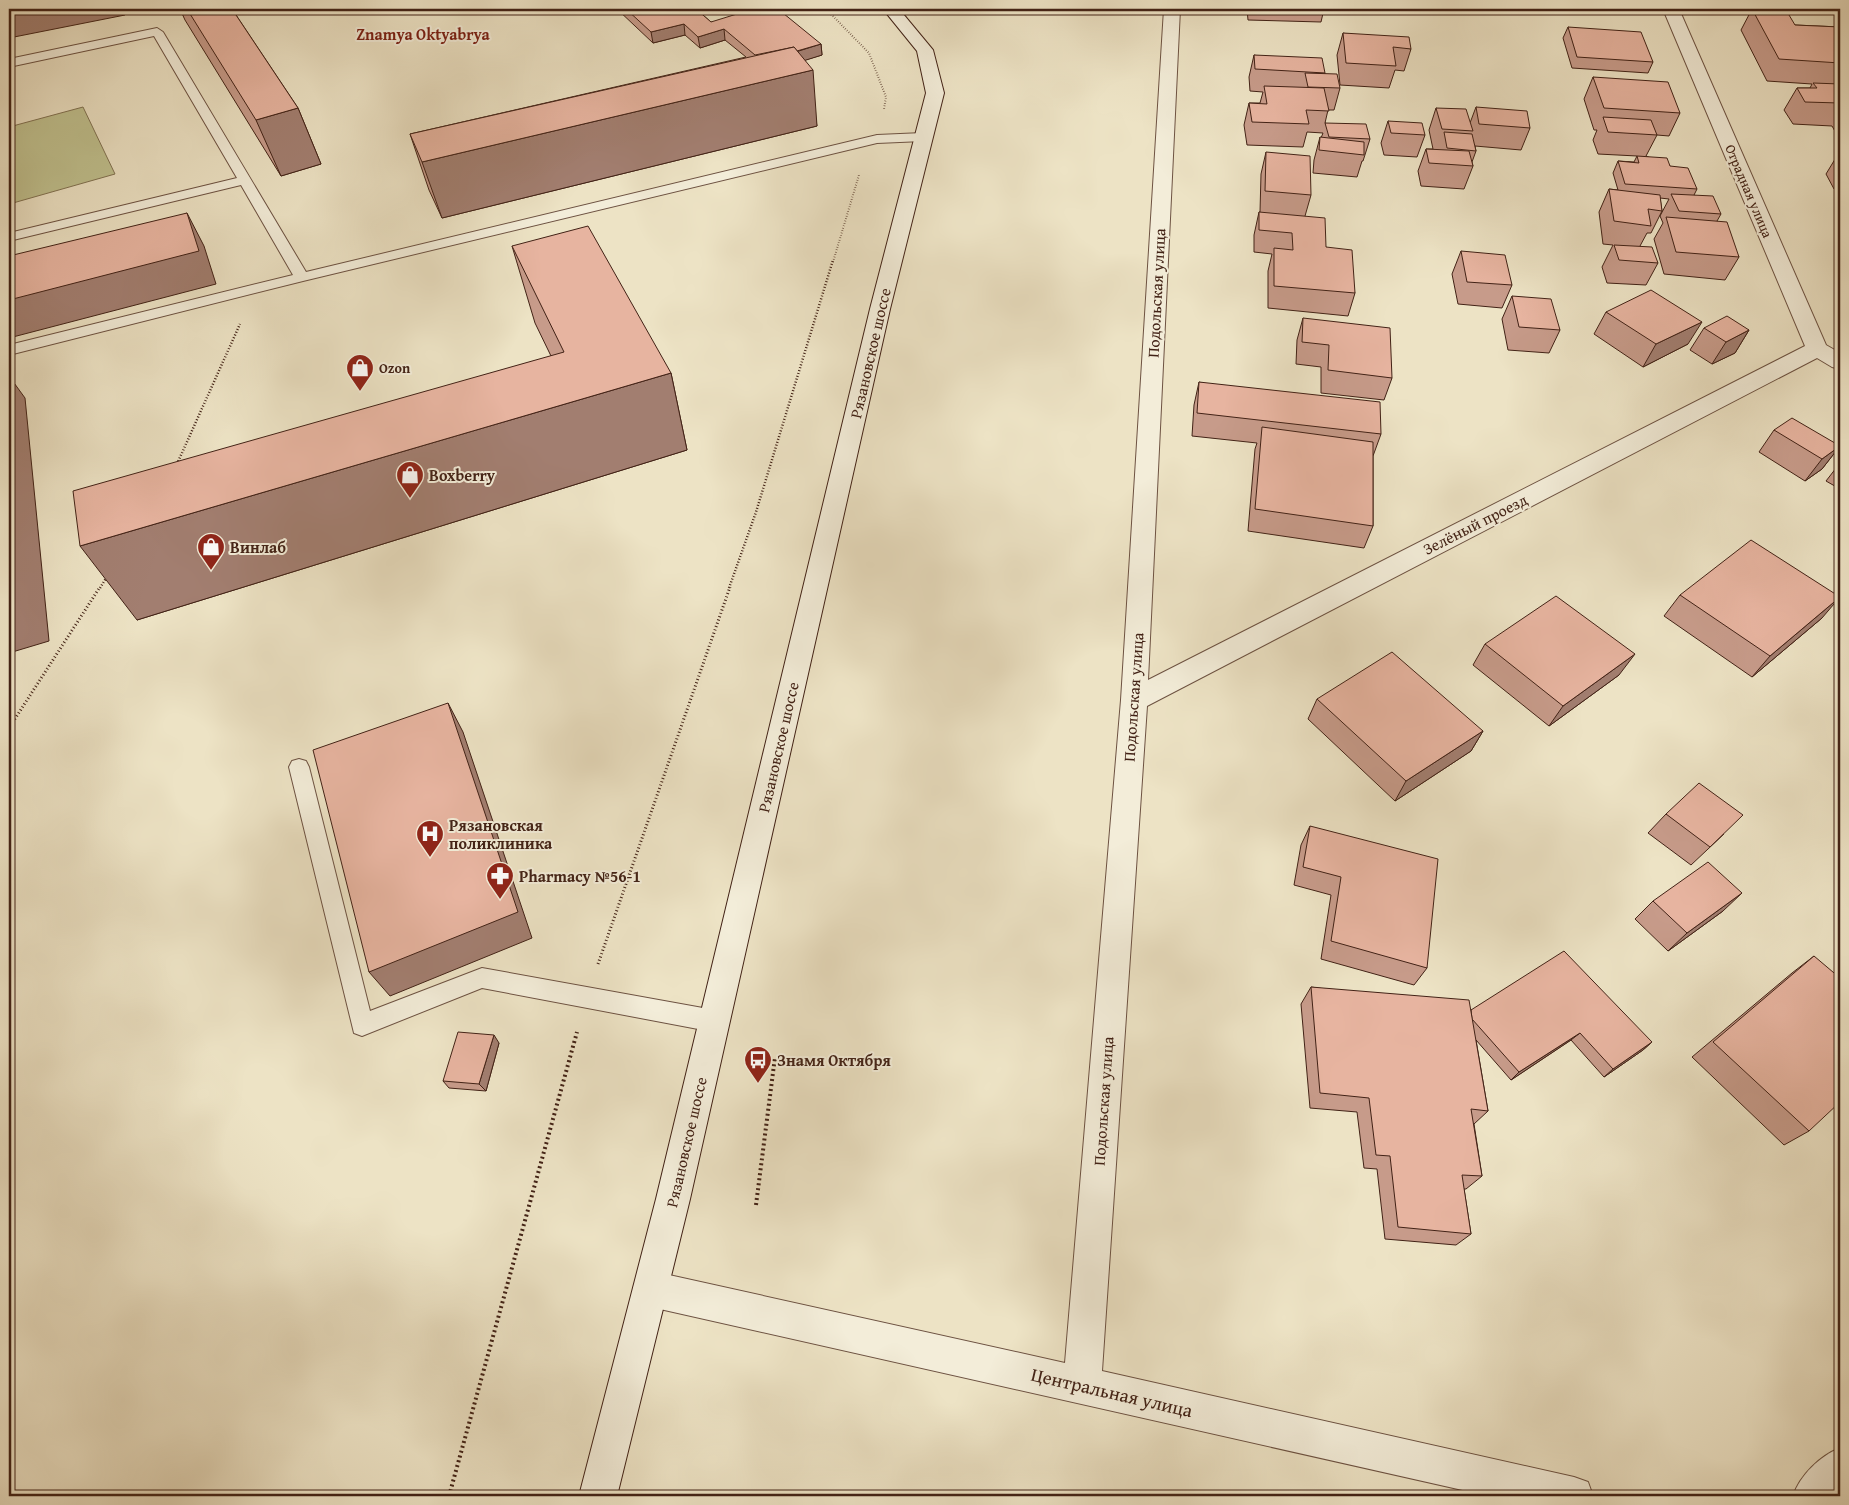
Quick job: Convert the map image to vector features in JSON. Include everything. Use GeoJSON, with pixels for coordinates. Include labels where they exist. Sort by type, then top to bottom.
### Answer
{"type":"FeatureCollection","features":[{"type":"Feature","properties":{"kind":"street","name":"Рязановское шоссе"},"geometry":{"type":"LineString","coordinates":[[598,1496],[651,1288],[880,308],[935,93],[925,50],[891,9]]}},
{"type":"Feature","properties":{"kind":"street","name":"Подольская улица"},"geometry":{"type":"LineString","coordinates":[[1082,1385],[1134,700],[1172,9]]}},
{"type":"Feature","properties":{"kind":"street","name":"Отрадная улица"},"geometry":{"type":"LineString","coordinates":[[1671,9],[1817,349]]}},
{"type":"Feature","properties":{"kind":"street","name":"Зелёный проезд"},"geometry":{"type":"LineString","coordinates":[[1134,700],[1817,349]]}},
{"type":"Feature","properties":{"kind":"street"},"geometry":{"type":"LineString","coordinates":[[1817,349],[1840,362]]}},
{"type":"Feature","properties":{"kind":"street","name":"Центральная улица"},"geometry":{"type":"LineString","coordinates":[[651,1288],[1574,1496]]}},
{"type":"Feature","properties":{"kind":"street"},"geometry":{"type":"LineString","coordinates":[[1812,1496],[1840,1467]]}},
{"type":"Feature","properties":{"kind":"lane"},"geometry":{"type":"LineString","coordinates":[[9,63],[157,32],[302,277]]}},
{"type":"Feature","properties":{"kind":"lane"},"geometry":{"type":"LineString","coordinates":[[9,350],[302,277],[877,139],[923,137]]}},
{"type":"Feature","properties":{"kind":"lane"},"geometry":{"type":"LineString","coordinates":[[9,237],[246,180]]}},
{"type":"Feature","properties":{"kind":"lane"},"geometry":{"type":"LineString","coordinates":[[299,767],[362,1025],[482,978],[714,1021]]}},
{"type":"Feature","properties":{"kind":"path"},"geometry":{"type":"LineString","coordinates":[[449,1496],[586,997],[756,512],[857,177],[877,139],[886,97],[869,53],[826,9]]}},
{"type":"Feature","properties":{"kind":"path"},"geometry":{"type":"LineString","coordinates":[[173,472],[256,289]]}},
{"type":"Feature","properties":{"kind":"path"},"geometry":{"type":"LineString","coordinates":[[9,728],[110,571]]}},
{"type":"Feature","properties":{"kind":"path"},"geometry":{"type":"LineString","coordinates":[[756,1205],[775,1057]]}},
{"type":"Feature","properties":{"kind":"green space"},"geometry":{"type":"Polygon","coordinates":[[[83,107],[115,174],[13,203],[9,193],[9,127],[83,107]]]}},
{"type":"Feature","properties":{"kind":"building"},"geometry":{"type":"Polygon","coordinates":[[[187,9],[232,9],[298,108],[256,120],[187,9]]]}},
{"type":"Feature","properties":{"kind":"building"},"geometry":{"type":"Polygon","coordinates":[[[626,9],[696,9],[711,22],[753,9],[778,9],[821,44],[797,51],[794,47],[755,55],[724,29],[698,37],[684,24],[651,32],[626,9]]]}},
{"type":"Feature","properties":{"kind":"building"},"geometry":{"type":"Polygon","coordinates":[[[1752,9],[1786,10],[1795,25],[1840,27],[1840,63],[1779,59],[1752,9]]]}},
{"type":"Feature","properties":{"kind":"building"},"geometry":{"type":"Polygon","coordinates":[[[1568,27],[1641,32],[1653,62],[1577,57],[1568,27]]]}},
{"type":"Feature","properties":{"kind":"building"},"geometry":{"type":"Polygon","coordinates":[[[1343,33],[1409,37],[1411,49],[1393,47],[1396,66],[1346,63],[1343,33]]]}},
{"type":"Feature","properties":{"kind":"building"},"geometry":{"type":"Polygon","coordinates":[[[794,47],[813,70],[422,162],[410,134],[794,47]]]}},
{"type":"Feature","properties":{"kind":"building"},"geometry":{"type":"Polygon","coordinates":[[[1254,55],[1322,58],[1325,73],[1255,69],[1254,55]]]}},
{"type":"Feature","properties":{"kind":"building"},"geometry":{"type":"Polygon","coordinates":[[[1305,73],[1337,74],[1340,88],[1308,87],[1305,73]]]}},
{"type":"Feature","properties":{"kind":"building"},"geometry":{"type":"Polygon","coordinates":[[[1593,77],[1668,82],[1680,113],[1604,108],[1593,77]]]}},
{"type":"Feature","properties":{"kind":"building"},"geometry":{"type":"Polygon","coordinates":[[[1813,83],[1840,84],[1840,103],[1805,102],[1797,88],[1817,88],[1813,83]]]}},
{"type":"Feature","properties":{"kind":"building"},"geometry":{"type":"Polygon","coordinates":[[[1264,86],[1324,88],[1329,111],[1306,110],[1309,124],[1252,122],[1249,103],[1267,104],[1264,86]]]}},
{"type":"Feature","properties":{"kind":"building"},"geometry":{"type":"Polygon","coordinates":[[[1476,107],[1527,111],[1530,128],[1479,124],[1476,107]]]}},
{"type":"Feature","properties":{"kind":"building"},"geometry":{"type":"Polygon","coordinates":[[[1436,108],[1466,109],[1473,131],[1442,129],[1436,108]]]}},
{"type":"Feature","properties":{"kind":"building"},"geometry":{"type":"Polygon","coordinates":[[[1603,117],[1651,120],[1657,135],[1608,132],[1603,117]]]}},
{"type":"Feature","properties":{"kind":"building"},"geometry":{"type":"Polygon","coordinates":[[[1388,121],[1422,123],[1425,135],[1391,133],[1388,121]]]}},
{"type":"Feature","properties":{"kind":"building"},"geometry":{"type":"Polygon","coordinates":[[[1325,123],[1366,124],[1370,139],[1329,137],[1325,123]]]}},
{"type":"Feature","properties":{"kind":"building"},"geometry":{"type":"Polygon","coordinates":[[[1444,132],[1472,134],[1476,151],[1447,148],[1444,132]]]}},
{"type":"Feature","properties":{"kind":"building"},"geometry":{"type":"Polygon","coordinates":[[[1320,137],[1364,142],[1364,155],[1319,150],[1320,137]]]}},
{"type":"Feature","properties":{"kind":"building"},"geometry":{"type":"Polygon","coordinates":[[[1426,149],[1469,151],[1473,166],[1429,163],[1426,149]]]}},
{"type":"Feature","properties":{"kind":"building"},"geometry":{"type":"Polygon","coordinates":[[[1266,152],[1310,156],[1311,195],[1265,191],[1266,152]]]}},
{"type":"Feature","properties":{"kind":"building"},"geometry":{"type":"Polygon","coordinates":[[[1637,156],[1667,158],[1670,166],[1688,168],[1697,189],[1625,184],[1618,161],[1639,163],[1637,156]]]}},
{"type":"Feature","properties":{"kind":"building"},"geometry":{"type":"Polygon","coordinates":[[[1609,189],[1660,195],[1662,211],[1648,209],[1651,226],[1614,221],[1609,189]]]}},
{"type":"Feature","properties":{"kind":"building"},"geometry":{"type":"Polygon","coordinates":[[[1671,194],[1713,196],[1721,214],[1679,211],[1671,194]]]}},
{"type":"Feature","properties":{"kind":"building"},"geometry":{"type":"Polygon","coordinates":[[[1259,212],[1325,218],[1326,247],[1352,250],[1355,293],[1274,286],[1274,248],[1293,250],[1292,233],[1259,230],[1259,212]]]}},
{"type":"Feature","properties":{"kind":"building"},"geometry":{"type":"Polygon","coordinates":[[[187,213],[199,251],[9,300],[9,256],[187,213]]]}},
{"type":"Feature","properties":{"kind":"building"},"geometry":{"type":"Polygon","coordinates":[[[1666,217],[1727,222],[1739,257],[1676,252],[1666,217]]]}},
{"type":"Feature","properties":{"kind":"building"},"geometry":{"type":"Polygon","coordinates":[[[588,226],[671,373],[80,546],[73,491],[564,352],[512,246],[588,226]]]}},
{"type":"Feature","properties":{"kind":"building"},"geometry":{"type":"Polygon","coordinates":[[[1614,245],[1652,247],[1658,263],[1619,260],[1614,245]]]}},
{"type":"Feature","properties":{"kind":"building"},"geometry":{"type":"Polygon","coordinates":[[[1461,251],[1505,255],[1512,285],[1467,282],[1461,251]]]}},
{"type":"Feature","properties":{"kind":"building"},"geometry":{"type":"Polygon","coordinates":[[[1651,290],[1702,322],[1656,344],[1606,312],[1651,290]]]}},
{"type":"Feature","properties":{"kind":"building"},"geometry":{"type":"Polygon","coordinates":[[[1512,296],[1551,299],[1560,330],[1519,327],[1512,296]]]}},
{"type":"Feature","properties":{"kind":"building"},"geometry":{"type":"Polygon","coordinates":[[[1727,316],[1749,330],[1726,342],[1704,328],[1727,316]]]}},
{"type":"Feature","properties":{"kind":"building"},"geometry":{"type":"Polygon","coordinates":[[[1303,318],[1390,328],[1392,378],[1328,370],[1329,345],[1302,342],[1303,318]]]}},
{"type":"Feature","properties":{"kind":"building"},"geometry":{"type":"Polygon","coordinates":[[[1199,382],[1380,402],[1381,434],[1197,413],[1199,382]]]}},
{"type":"Feature","properties":{"kind":"building"},"geometry":{"type":"Polygon","coordinates":[[[1792,418],[1840,446],[1822,459],[1774,430],[1792,418]]]}},
{"type":"Feature","properties":{"kind":"building"},"geometry":{"type":"Polygon","coordinates":[[[1262,427],[1373,442],[1373,526],[1255,509],[1262,427]]]}},
{"type":"Feature","properties":{"kind":"building"},"geometry":{"type":"Polygon","coordinates":[[[1751,540],[1840,597],[1770,656],[1680,595],[1751,540]]]}},
{"type":"Feature","properties":{"kind":"building"},"geometry":{"type":"Polygon","coordinates":[[[1556,596],[1635,654],[1563,706],[1485,644],[1556,596]]]}},
{"type":"Feature","properties":{"kind":"building"},"geometry":{"type":"Polygon","coordinates":[[[1392,652],[1483,731],[1406,781],[1317,699],[1392,652]]]}},
{"type":"Feature","properties":{"kind":"building","name":"Рязановская поликлиника"},"geometry":{"type":"Polygon","coordinates":[[[448,703],[518,912],[369,972],[313,750],[448,703]]]}},
{"type":"Feature","properties":{"kind":"building"},"geometry":{"type":"Polygon","coordinates":[[[1699,783],[1743,815],[1710,847],[1666,814],[1699,783]]]}},
{"type":"Feature","properties":{"kind":"building"},"geometry":{"type":"Polygon","coordinates":[[[1310,826],[1438,859],[1427,968],[1331,941],[1341,877],[1303,867],[1310,826]]]}},
{"type":"Feature","properties":{"kind":"building"},"geometry":{"type":"Polygon","coordinates":[[[1708,862],[1742,893],[1687,933],[1653,901],[1708,862]]]}},
{"type":"Feature","properties":{"kind":"building"},"geometry":{"type":"Polygon","coordinates":[[[1564,951],[1652,1042],[1613,1069],[1580,1033],[1519,1072],[1472,1019],[1471,1010],[1564,951]]]}},
{"type":"Feature","properties":{"kind":"building"},"geometry":{"type":"Polygon","coordinates":[[[1814,956],[1840,978],[1840,1102],[1809,1131],[1713,1042],[1814,956]]]}},
{"type":"Feature","properties":{"kind":"building"},"geometry":{"type":"Polygon","coordinates":[[[1311,987],[1469,1000],[1488,1111],[1471,1109],[1482,1176],[1462,1175],[1471,1234],[1398,1227],[1390,1156],[1376,1155],[1369,1098],[1320,1093],[1311,987]]]}},
{"type":"Feature","properties":{"kind":"building"},"geometry":{"type":"Polygon","coordinates":[[[458,1032],[494,1035],[479,1084],[443,1081],[458,1032]]]}},
{"type":"Feature","properties":{"kind":"place","name":"Ozon"},"geometry":{"type":"Point","coordinates":[360,392]}},
{"type":"Feature","properties":{"kind":"place","name":"Boxberry"},"geometry":{"type":"Point","coordinates":[410,499]}},
{"type":"Feature","properties":{"kind":"place","name":"Винлаб"},"geometry":{"type":"Point","coordinates":[211,571]}},
{"type":"Feature","properties":{"kind":"place","name":"Рязановская поликлиника"},"geometry":{"type":"Point","coordinates":[430,858]}},
{"type":"Feature","properties":{"kind":"place","name":"Pharmacy №56-1"},"geometry":{"type":"Point","coordinates":[500,900]}},
{"type":"Feature","properties":{"kind":"place","name":"Знамя Октября"},"geometry":{"type":"Point","coordinates":[758,1084]}},
{"type":"Feature","properties":{"kind":"district","name":"Znamya Oktyabrya"},"geometry":{"type":"Point","coordinates":[423,34]}}]}
